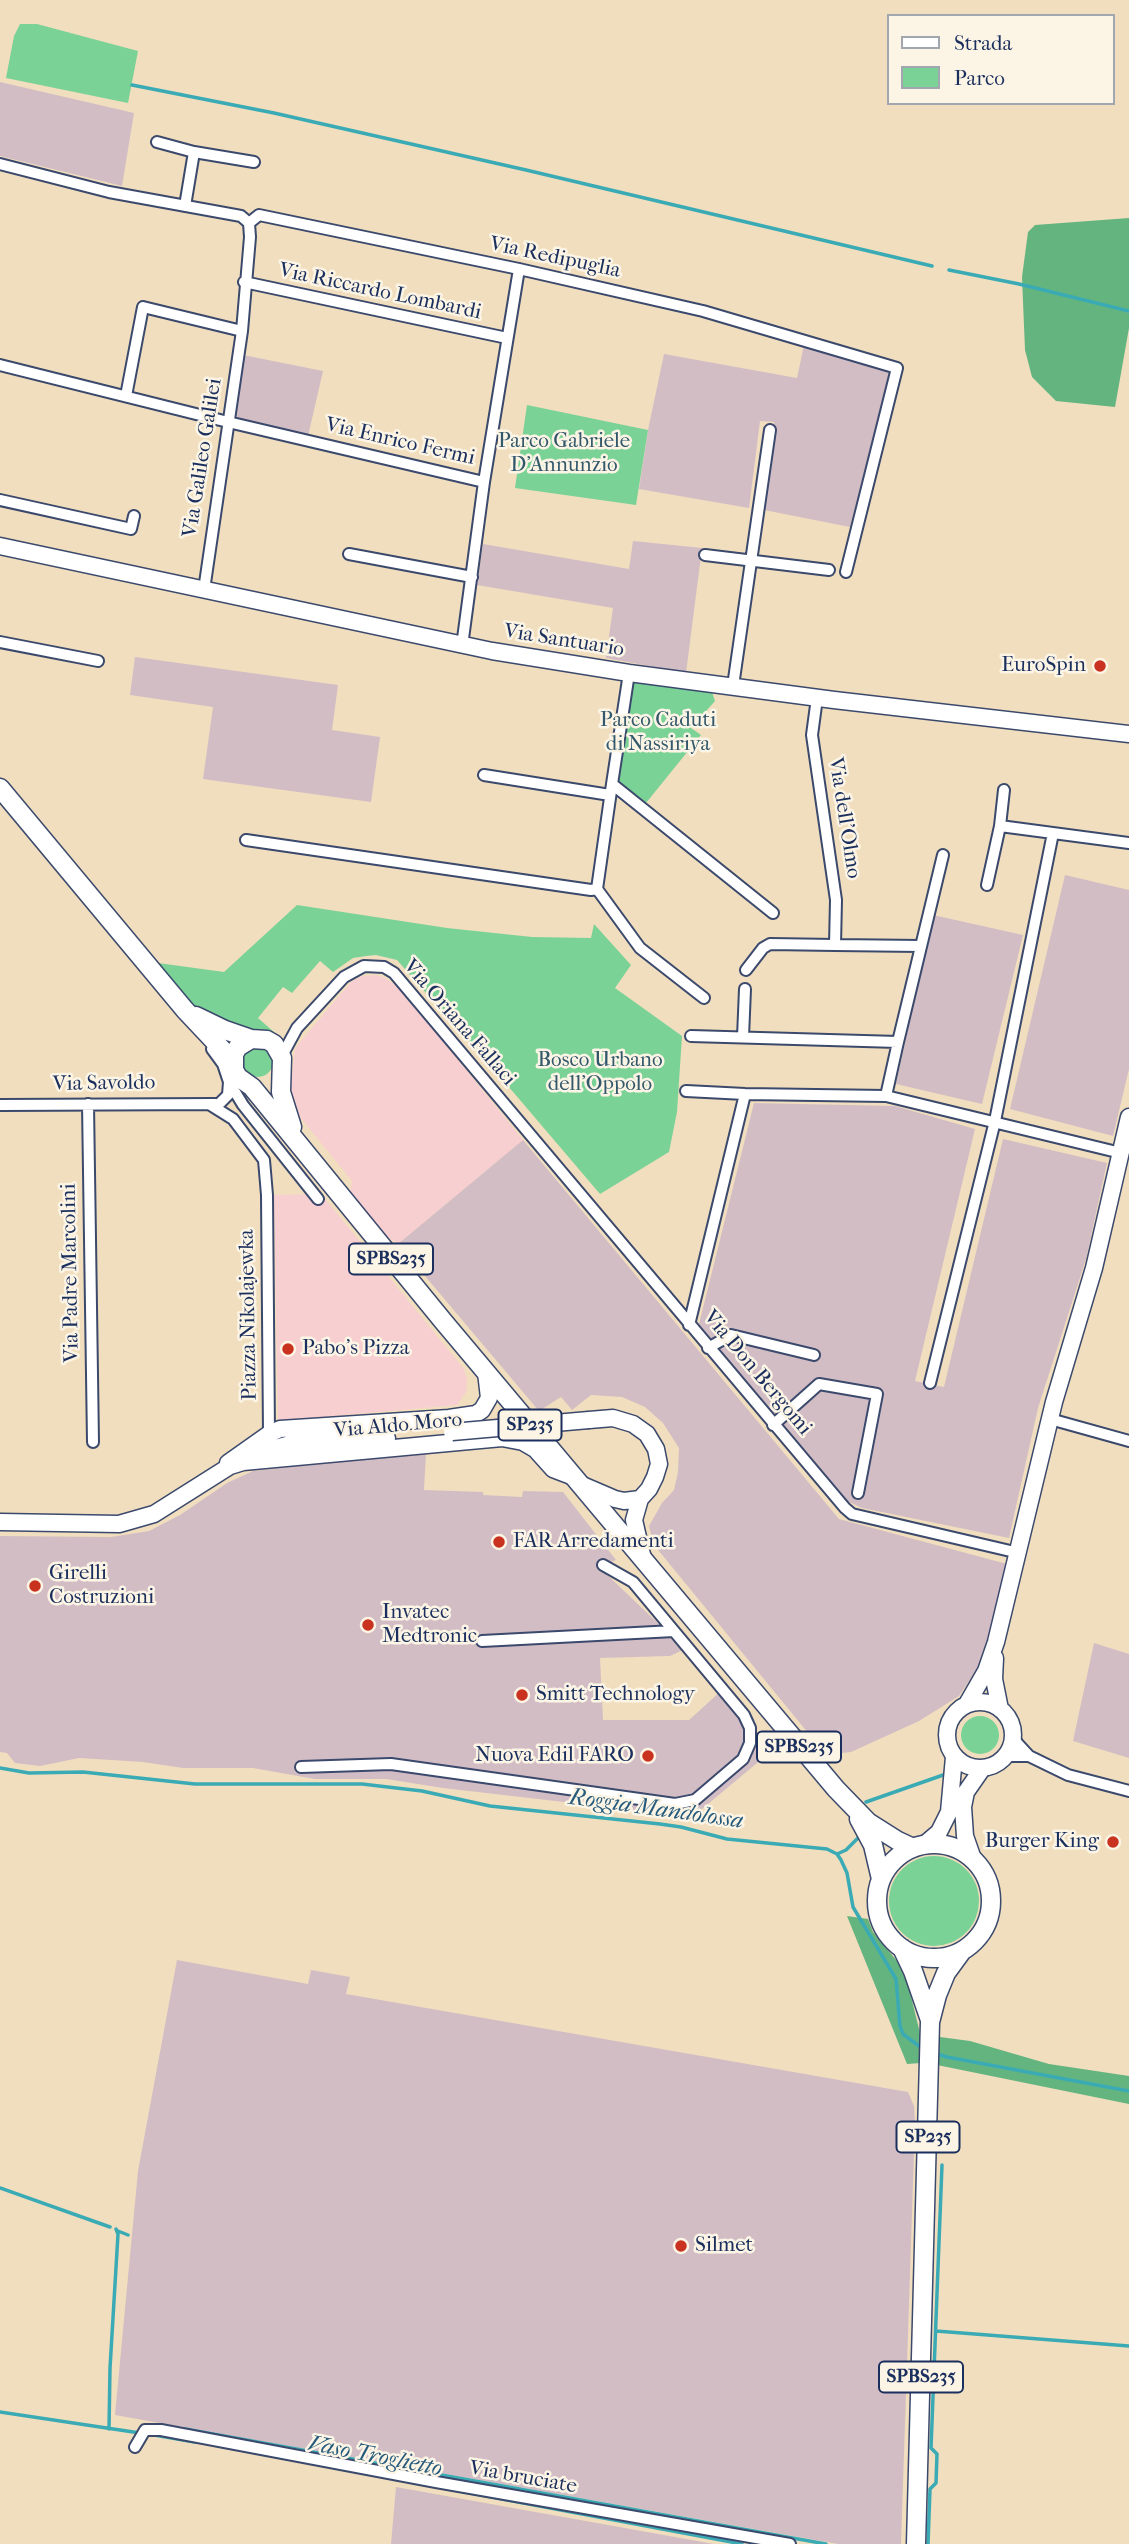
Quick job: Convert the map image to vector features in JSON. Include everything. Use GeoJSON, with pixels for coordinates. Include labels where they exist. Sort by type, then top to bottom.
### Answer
{"type":"FeatureCollection","features":[{"type":"Feature","properties":{"kind":"main road"},"geometry":{"type":"LineString","coordinates":[[0,788],[180,1004],[233,1061],[238,1077],[252,1087],[266,1086],[273,1082],[282,1068],[279,1051],[274,1044],[206,1022],[180,1004]]}},
{"type":"Feature","properties":{"kind":"main road"},"geometry":{"type":"LineString","coordinates":[[233,1061],[238,1047],[255,1038]]}},
{"type":"Feature","properties":{"kind":"main road","name":"SPBS235"},"geometry":{"type":"LineString","coordinates":[[282,1068],[281,1092],[284,1107],[299,1143]]}},
{"type":"Feature","properties":{"kind":"main road","name":"SPBS235"},"geometry":{"type":"LineString","coordinates":[[252,1087],[486,1372]]}},
{"type":"Feature","properties":{"kind":"main road","name":"SP235"},"geometry":{"type":"LineString","coordinates":[[486,1372],[577,1480]]}},
{"type":"Feature","properties":{"kind":"main road","name":"SPBS235"},"geometry":{"type":"LineString","coordinates":[[577,1480],[849,1804]]}},
{"type":"Feature","properties":{"kind":"main road"},"geometry":{"type":"LineString","coordinates":[[849,1804],[883,1833],[919,1846]]}},
{"type":"Feature","properties":{"kind":"main road"},"geometry":{"type":"LineString","coordinates":[[849,1804],[873,1845],[881,1879]]}},
{"type":"Feature","properties":{"kind":"main road"},"geometry":{"type":"LineString","coordinates":[[930,2029],[936,1996],[946,1973],[962,1951],[981,1933],[990,1908],[988,1881],[973,1859],[956,1848],[935,1843],[919,1846],[894,1860],[881,1879],[877,1894],[880,1917],[890,1938],[902,1948],[925,1957],[938,1958],[962,1951]]}},
{"type":"Feature","properties":{"kind":"main road"},"geometry":{"type":"LineString","coordinates":[[902,1948],[913,1971],[930,2029]]}},
{"type":"Feature","properties":{"kind":"main road","name":"SP235"},"geometry":{"type":"LineString","coordinates":[[927,2210],[930,2029]]}},
{"type":"Feature","properties":{"kind":"main road","name":"SPBS235"},"geometry":{"type":"LineString","coordinates":[[916,2544],[927,2210]]}},
{"type":"Feature","properties":{"kind":"street"},"geometry":{"type":"LineString","coordinates":[[156,142],[194,152],[254,162]]}},
{"type":"Feature","properties":{"kind":"street"},"geometry":{"type":"LineString","coordinates":[[185,206],[194,152]]}},
{"type":"Feature","properties":{"kind":"street","name":"Via Redipuglia"},"geometry":{"type":"LineString","coordinates":[[0,164],[109,192],[240,216],[249,223],[259,215],[519,269],[703,311],[897,368],[846,572]]}},
{"type":"Feature","properties":{"kind":"street","name":"Via Galileo Galilei"},"geometry":{"type":"LineString","coordinates":[[204,590],[242,331],[249,223]]}},
{"type":"Feature","properties":{"kind":"street"},"geometry":{"type":"LineString","coordinates":[[484,482],[519,269]]}},
{"type":"Feature","properties":{"kind":"street","name":"Via Riccardo Lombardi"},"geometry":{"type":"LineString","coordinates":[[244,282],[507,338]]}},
{"type":"Feature","properties":{"kind":"street"},"geometry":{"type":"LineString","coordinates":[[126,396],[143,307],[242,331]]}},
{"type":"Feature","properties":{"kind":"street","name":"Via Enrico Fermi"},"geometry":{"type":"LineString","coordinates":[[0,365],[484,482],[462,646]]}},
{"type":"Feature","properties":{"kind":"street"},"geometry":{"type":"LineString","coordinates":[[733,687],[770,430]]}},
{"type":"Feature","properties":{"kind":"street"},"geometry":{"type":"LineString","coordinates":[[0,500],[131,530],[134,516]]}},
{"type":"Feature","properties":{"kind":"street","name":"Via Santuario"},"geometry":{"type":"LineString","coordinates":[[0,546],[462,646],[733,687],[1129,734]]}},
{"type":"Feature","properties":{"kind":"street"},"geometry":{"type":"LineString","coordinates":[[349,554],[472,577]]}},
{"type":"Feature","properties":{"kind":"street"},"geometry":{"type":"LineString","coordinates":[[705,555],[829,570]]}},
{"type":"Feature","properties":{"kind":"street"},"geometry":{"type":"LineString","coordinates":[[0,642],[98,661]]}},
{"type":"Feature","properties":{"kind":"street"},"geometry":{"type":"LineString","coordinates":[[629,673],[597,889],[640,948],[704,998]]}},
{"type":"Feature","properties":{"kind":"street","name":"Via dell'Olmo"},"geometry":{"type":"LineString","coordinates":[[817,698],[812,735],[836,900],[835,945]]}},
{"type":"Feature","properties":{"kind":"street"},"geometry":{"type":"LineString","coordinates":[[484,775],[611,790],[773,913]]}},
{"type":"Feature","properties":{"kind":"street"},"geometry":{"type":"LineString","coordinates":[[987,885],[1000,826],[1004,790]]}},
{"type":"Feature","properties":{"kind":"street"},"geometry":{"type":"LineString","coordinates":[[1000,826],[1129,843]]}},
{"type":"Feature","properties":{"kind":"street"},"geometry":{"type":"LineString","coordinates":[[930,1383],[995,1121],[1053,833]]}},
{"type":"Feature","properties":{"kind":"street"},"geometry":{"type":"LineString","coordinates":[[246,840],[597,889]]}},
{"type":"Feature","properties":{"kind":"street"},"geometry":{"type":"LineString","coordinates":[[886,1096],[943,855]]}},
{"type":"Feature","properties":{"kind":"street"},"geometry":{"type":"LineString","coordinates":[[746,970],[763,948],[770,944],[921,946]]}},
{"type":"Feature","properties":{"kind":"street","name":"Via Oriana Fallaci"},"geometry":{"type":"LineString","coordinates":[[282,1068],[284,1052],[297,1028],[344,977],[365,966],[384,967],[394,972],[523,1126]]}},
{"type":"Feature","properties":{"kind":"street"},"geometry":{"type":"LineString","coordinates":[[743,1037],[745,989]]}},
{"type":"Feature","properties":{"kind":"street"},"geometry":{"type":"LineString","coordinates":[[180,1004],[223,1064],[239,1099],[318,1199]]}},
{"type":"Feature","properties":{"kind":"street"},"geometry":{"type":"LineString","coordinates":[[255,1038],[283,1035],[297,1028]]}},
{"type":"Feature","properties":{"kind":"street"},"geometry":{"type":"LineString","coordinates":[[691,1036],[898,1042]]}},
{"type":"Feature","properties":{"kind":"street"},"geometry":{"type":"LineString","coordinates":[[214,1104],[228,1095],[229,1082]]}},
{"type":"Feature","properties":{"kind":"street"},"geometry":{"type":"LineString","coordinates":[[685,1091],[886,1096],[1121,1153]]}},
{"type":"Feature","properties":{"kind":"street"},"geometry":{"type":"LineString","coordinates":[[689,1325],[745,1094]]}},
{"type":"Feature","properties":{"kind":"street","name":"Via Padre Marcolini"},"geometry":{"type":"LineString","coordinates":[[88,1104],[93,1442]]}},
{"type":"Feature","properties":{"kind":"street","name":"Via Savoldo"},"geometry":{"type":"LineString","coordinates":[[0,1105],[214,1104]]}},
{"type":"Feature","properties":{"kind":"street","name":"Piazza Nikolajewka"},"geometry":{"type":"LineString","coordinates":[[214,1104],[233,1119],[262,1156],[267,1195],[270,1447]]}},
{"type":"Feature","properties":{"kind":"street"},"geometry":{"type":"LineString","coordinates":[[982,1769],[962,1764],[954,1757],[948,1746],[947,1729],[954,1714],[967,1704],[986,1671],[996,1642],[1050,1419],[1094,1268],[1129,1117]]}},
{"type":"Feature","properties":{"kind":"street","name":"Via Don Bergomi"},"geometry":{"type":"LineString","coordinates":[[523,1126],[773,1425],[852,1514],[1018,1553]]}},
{"type":"Feature","properties":{"kind":"street"},"geometry":{"type":"LineString","coordinates":[[708,1348],[731,1335],[814,1355]]}},
{"type":"Feature","properties":{"kind":"street","name":"Via Aldo Moro"},"geometry":{"type":"LineString","coordinates":[[219,1471],[270,1447],[280,1429],[476,1414],[482,1410],[489,1398],[486,1372]]}},
{"type":"Feature","properties":{"kind":"street"},"geometry":{"type":"LineString","coordinates":[[773,1425],[819,1384],[877,1394],[858,1493]]}},
{"type":"Feature","properties":{"kind":"street"},"geometry":{"type":"LineString","coordinates":[[270,1447],[613,1418],[633,1423],[647,1434],[656,1448],[659,1464],[655,1478],[640,1499],[634,1520],[647,1565],[633,1582]]}},
{"type":"Feature","properties":{"kind":"street"},"geometry":{"type":"LineString","coordinates":[[1050,1419],[1129,1441]]}},
{"type":"Feature","properties":{"kind":"street","name":"Via Aldo Moro"},"geometry":{"type":"LineString","coordinates":[[0,1522],[101,1525],[129,1522],[154,1514],[219,1471],[270,1447],[292,1457],[510,1438],[535,1448],[553,1469],[615,1499],[640,1499]]}},
{"type":"Feature","properties":{"kind":"street"},"geometry":{"type":"LineString","coordinates":[[292,1457],[369,1439]]}},
{"type":"Feature","properties":{"kind":"street"},"geometry":{"type":"LineString","coordinates":[[301,1767],[391,1764],[675,1804],[695,1800],[743,1759],[750,1743],[750,1728],[744,1715],[633,1582],[603,1566]]}},
{"type":"Feature","properties":{"kind":"street"},"geometry":{"type":"LineString","coordinates":[[482,1641],[674,1632]]}},
{"type":"Feature","properties":{"kind":"street"},"geometry":{"type":"LineString","coordinates":[[996,1642],[994,1679],[1000,1709]]}},
{"type":"Feature","properties":{"kind":"street"},"geometry":{"type":"LineString","coordinates":[[967,1704],[978,1702],[1000,1709],[1010,1720],[1017,1743],[1029,1756],[1068,1775],[1129,1791]]}},
{"type":"Feature","properties":{"kind":"street"},"geometry":{"type":"LineString","coordinates":[[1003,1759],[1011,1748],[1013,1734]]}},
{"type":"Feature","properties":{"kind":"street"},"geometry":{"type":"LineString","coordinates":[[973,1859],[965,1836],[962,1807],[966,1792],[982,1769],[1009,1756],[1029,1756]]}},
{"type":"Feature","properties":{"kind":"street"},"geometry":{"type":"LineString","coordinates":[[919,1846],[939,1832],[949,1812],[954,1757]]}},
{"type":"Feature","properties":{"kind":"street","name":"Via bruciate"},"geometry":{"type":"LineString","coordinates":[[139,2438],[149,2429],[161,2430],[436,2483],[790,2544]]}},
{"type":"Feature","properties":{"kind":"shaded area"},"geometry":{"type":"Polygon","coordinates":[[[0,82],[134,113],[122,186],[0,156],[0,82]]]}},
{"type":"Feature","properties":{"kind":"shaded area"},"geometry":{"type":"Polygon","coordinates":[[[804,345],[891,370],[850,527],[764,510],[774,422],[760,421],[749,508],[639,489],[664,354],[797,378],[804,345]]]}},
{"type":"Feature","properties":{"kind":"shaded area"},"geometry":{"type":"Polygon","coordinates":[[[243,355],[323,371],[308,436],[234,419],[243,355]]]}},
{"type":"Feature","properties":{"kind":"shaded area"},"geometry":{"type":"Polygon","coordinates":[[[633,541],[702,548],[686,673],[606,658],[613,608],[477,585],[483,544],[629,569],[633,541]]]}},
{"type":"Feature","properties":{"kind":"shaded area"},"geometry":{"type":"Polygon","coordinates":[[[135,657],[338,685],[332,730],[380,737],[371,802],[203,779],[213,707],[130,695],[135,657]]]}},
{"type":"Feature","properties":{"kind":"shaded area"},"geometry":{"type":"Polygon","coordinates":[[[1065,875],[1129,890],[1129,1069],[1113,1136],[1010,1109],[1065,875]]]}},
{"type":"Feature","properties":{"kind":"shaded area"},"geometry":{"type":"Polygon","coordinates":[[[933,915],[1023,935],[982,1104],[896,1084],[933,915]]]}},
{"type":"Feature","properties":{"kind":"shaded area"},"geometry":{"type":"Polygon","coordinates":[[[375,975],[395,985],[416,1008],[523,1140],[398,1244],[387,1237],[350,1194],[352,1181],[295,1111],[290,1094],[295,1049],[351,982],[362,976],[375,975]]]}},
{"type":"Feature","properties":{"kind":"shaded area"},"geometry":{"type":"Polygon","coordinates":[[[754,1103],[895,1106],[975,1129],[915,1381],[944,1387],[1003,1139],[1107,1163],[1086,1259],[1038,1408],[1009,1538],[862,1508],[845,1500],[699,1324],[754,1103]]]}},
{"type":"Feature","properties":{"kind":"shaded area"},"geometry":{"type":"Polygon","coordinates":[[[523,1140],[839,1519],[1007,1564],[981,1663],[959,1696],[919,1721],[851,1752],[833,1754],[818,1745],[654,1545],[649,1526],[662,1503],[674,1490],[678,1472],[679,1448],[663,1423],[645,1407],[622,1397],[591,1395],[572,1410],[561,1397],[539,1411],[398,1244],[523,1140]]]}},
{"type":"Feature","properties":{"kind":"shaded area"},"geometry":{"type":"Polygon","coordinates":[[[321,1194],[464,1369],[466,1392],[457,1405],[278,1421],[274,1195],[321,1194]]]}},
{"type":"Feature","properties":{"kind":"shaded area"},"geometry":{"type":"Polygon","coordinates":[[[426,1453],[424,1490],[483,1492],[483,1495],[522,1497],[523,1491],[563,1492],[616,1560],[599,1567],[685,1649],[670,1656],[600,1658],[603,1720],[689,1720],[721,1691],[764,1749],[763,1758],[696,1814],[685,1816],[386,1779],[315,1779],[253,1768],[183,1768],[143,1762],[79,1758],[40,1766],[15,1763],[7,1753],[0,1752],[0,1536],[111,1537],[149,1531],[180,1515],[227,1483],[253,1471],[426,1453]]]}},
{"type":"Feature","properties":{"kind":"shaded area"},"geometry":{"type":"Polygon","coordinates":[[[1094,1643],[1129,1654],[1129,1758],[1073,1741],[1094,1643]]]}},
{"type":"Feature","properties":{"kind":"shaded area","name":"Silmet"},"geometry":{"type":"Polygon","coordinates":[[[177,1960],[308,1984],[311,1970],[350,1977],[346,1994],[908,2092],[914,2106],[915,2123],[901,2544],[838,2544],[115,2415],[138,2171],[177,1960]]]}},
{"type":"Feature","properties":{"kind":"shaded area"},"geometry":{"type":"Polygon","coordinates":[[[396,2487],[714,2544],[391,2544],[396,2487]]]}},
{"type":"Feature","properties":{"kind":"green space"},"geometry":{"type":"Polygon","coordinates":[[[20,24],[37,24],[138,51],[128,103],[6,78],[14,36],[20,24]]]}},
{"type":"Feature","properties":{"kind":"green space"},"geometry":{"type":"Polygon","coordinates":[[[1129,218],[1129,328],[1115,407],[1056,401],[1032,377],[1025,350],[1022,277],[1028,232],[1035,225],[1129,218]]]}},
{"type":"Feature","properties":{"kind":"green space","name":"Parco Gabriele D'Annunzio"},"geometry":{"type":"Polygon","coordinates":[[[527,405],[648,430],[636,505],[515,488],[527,405]]]}},
{"type":"Feature","properties":{"kind":"green space","name":"Parco Caduti di Nassiriya"},"geometry":{"type":"Polygon","coordinates":[[[633,679],[711,689],[715,701],[691,728],[701,735],[646,803],[616,779],[633,679]]]}},
{"type":"Feature","properties":{"kind":"green space","name":"Bosco Urbano dell'Oppolo"},"geometry":{"type":"Polygon","coordinates":[[[297,905],[447,928],[532,937],[591,938],[594,924],[631,965],[615,988],[682,1036],[677,1112],[669,1152],[600,1194],[397,960],[376,955],[353,958],[333,972],[320,961],[292,993],[283,987],[258,1018],[274,1032],[244,1031],[193,1007],[158,967],[158,963],[224,972],[297,905]]]}},
{"type":"Feature","properties":{"kind":"green space"},"geometry":{"type":"Polygon","coordinates":[[[258,1047],[269,1051],[273,1062],[269,1073],[258,1077],[247,1073],[243,1062],[247,1051],[258,1047]]]}},
{"type":"Feature","properties":{"kind":"green space"},"geometry":{"type":"Polygon","coordinates":[[[980,1716],[993,1722],[999,1735],[993,1748],[980,1754],[967,1748],[961,1735],[967,1722],[980,1716]]]}},
{"type":"Feature","properties":{"kind":"green space"},"geometry":{"type":"Polygon","coordinates":[[[934,1856],[951,1860],[966,1869],[975,1884],[979,1901],[975,1918],[966,1933],[951,1942],[934,1946],[917,1942],[902,1933],[893,1918],[889,1901],[893,1884],[902,1869],[917,1860],[934,1856]]]}},
{"type":"Feature","properties":{"kind":"green space"},"geometry":{"type":"Polygon","coordinates":[[[847,1916],[868,1919],[873,1932],[897,1961],[908,1984],[921,2037],[921,2063],[907,2064],[847,1916]]]}},
{"type":"Feature","properties":{"kind":"green space"},"geometry":{"type":"Polygon","coordinates":[[[940,2037],[970,2041],[1049,2064],[1129,2076],[1129,2104],[937,2065],[940,2037]]]}},
{"type":"Feature","properties":{"kind":"waterway"},"geometry":{"type":"LineString","coordinates":[[132,85],[274,113],[526,170],[932,266]]}},
{"type":"Feature","properties":{"kind":"waterway"},"geometry":{"type":"LineString","coordinates":[[949,270],[1129,311]]}},
{"type":"Feature","properties":{"kind":"waterway","name":"Roggia Mandolossa"},"geometry":{"type":"LineString","coordinates":[[0,1768],[29,1773],[83,1772],[195,1784],[362,1784],[422,1791],[490,1806],[660,1824],[727,1839],[827,1849],[837,1854],[841,1860],[847,1873],[853,1907],[896,1979],[903,2034],[923,2049]]}},
{"type":"Feature","properties":{"kind":"waterway"},"geometry":{"type":"LineString","coordinates":[[866,1802],[946,1774]]}},
{"type":"Feature","properties":{"kind":"waterway"},"geometry":{"type":"LineString","coordinates":[[837,1854],[846,1850],[859,1837]]}},
{"type":"Feature","properties":{"kind":"waterway","name":"Roggia Mandolossa"},"geometry":{"type":"LineString","coordinates":[[934,2053],[1129,2091]]}},
{"type":"Feature","properties":{"kind":"waterway"},"geometry":{"type":"LineString","coordinates":[[928,2544],[930,2489],[936,2483],[937,2454],[931,2448],[942,2165]]}},
{"type":"Feature","properties":{"kind":"waterway"},"geometry":{"type":"LineString","coordinates":[[0,2188],[110,2227]]}},
{"type":"Feature","properties":{"kind":"waterway"},"geometry":{"type":"LineString","coordinates":[[109,2429],[118,2234],[116,2229]]}},
{"type":"Feature","properties":{"kind":"waterway"},"geometry":{"type":"LineString","coordinates":[[118,2231],[128,2235]]}},
{"type":"Feature","properties":{"kind":"waterway"},"geometry":{"type":"LineString","coordinates":[[936,2331],[1129,2346]]}},
{"type":"Feature","properties":{"kind":"waterway","name":"Vaso Troglietto"},"geometry":{"type":"LineString","coordinates":[[0,2412],[140,2433]]}},
{"type":"Feature","properties":{"kind":"waterway"},"geometry":{"type":"LineString","coordinates":[[185,2429],[826,2544]]}},
{"type":"Feature","properties":{"kind":"waterway","name":"Vaso Troglietto"},"geometry":{"type":"LineString","coordinates":[[154,2435],[195,2442]]}},
{"type":"Feature","properties":{"kind":"waterway","name":"Vaso Troglietto"},"geometry":{"type":"LineString","coordinates":[[209,2444],[742,2544]]}},
{"type":"Feature","properties":{"kind":"place","name":"EuroSpin"},"geometry":{"type":"Point","coordinates":[1100,666]}},
{"type":"Feature","properties":{"kind":"place","name":"Pabo's Pizza"},"geometry":{"type":"Point","coordinates":[288,1349]}},
{"type":"Feature","properties":{"kind":"place","name":"FAR Arredamenti"},"geometry":{"type":"Point","coordinates":[499,1542]}},
{"type":"Feature","properties":{"kind":"place","name":"Girelli Costruzioni"},"geometry":{"type":"Point","coordinates":[35,1586]}},
{"type":"Feature","properties":{"kind":"place","name":"Invatec Medtronic"},"geometry":{"type":"Point","coordinates":[368,1625]}},
{"type":"Feature","properties":{"kind":"place","name":"Smitt Technology"},"geometry":{"type":"Point","coordinates":[522,1695]}},
{"type":"Feature","properties":{"kind":"place","name":"Nuova Edil FARO"},"geometry":{"type":"Point","coordinates":[648,1756]}},
{"type":"Feature","properties":{"kind":"place","name":"Burger King"},"geometry":{"type":"Point","coordinates":[1113,1842]}},
{"type":"Feature","properties":{"kind":"place","name":"Silmet"},"geometry":{"type":"Point","coordinates":[681,2246]}}]}
